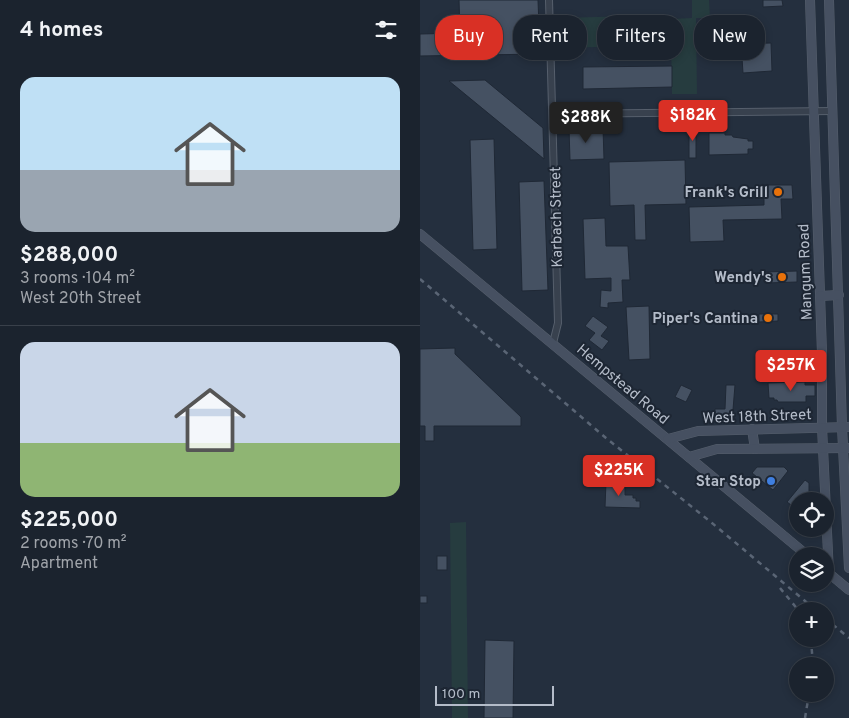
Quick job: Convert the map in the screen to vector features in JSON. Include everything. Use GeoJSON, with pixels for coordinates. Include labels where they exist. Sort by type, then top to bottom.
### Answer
{"type":"FeatureCollection","features":[{"type":"Feature","properties":{"kind":"main road","name":"Mangum Road"},"geometry":{"type":"LineString","coordinates":[[810,0],[826,547]]}},
{"type":"Feature","properties":{"kind":"main road"},"geometry":{"type":"LineString","coordinates":[[830,0],[839,295],[847,448],[849,568]]}},
{"type":"Feature","properties":{"kind":"main road","name":"Hempstead Road"},"geometry":{"type":"LineString","coordinates":[[420,234],[797,547]]}},
{"type":"Feature","properties":{"kind":"main road"},"geometry":{"type":"LineString","coordinates":[[820,296],[839,295]]}},
{"type":"Feature","properties":{"kind":"main road","name":"West 18th Street"},"geometry":{"type":"LineString","coordinates":[[668,439],[698,431],[846,427]]}},
{"type":"Feature","properties":{"kind":"main road"},"geometry":{"type":"LineString","coordinates":[[752,429],[755,449]]}},
{"type":"Feature","properties":{"kind":"main road"},"geometry":{"type":"LineString","coordinates":[[689,457],[717,450],[847,448]]}},
{"type":"Feature","properties":{"kind":"main road"},"geometry":{"type":"LineString","coordinates":[[834,578],[849,590]]}},
{"type":"Feature","properties":{"kind":"street","name":"Karbach Street"},"geometry":{"type":"LineString","coordinates":[[549,0],[558,323],[553,343]]}},
{"type":"Feature","properties":{"kind":"street"},"geometry":{"type":"LineString","coordinates":[[553,114],[833,110]]}},
{"type":"Feature","properties":{"kind":"green space"},"geometry":{"type":"Polygon","coordinates":[[[692,0],[709,0],[710,15],[694,15],[694,60],[697,60],[697,94],[672,94],[671,60],[684,60],[684,18],[692,18],[692,0]]]}},
{"type":"Feature","properties":{"kind":"green space"},"geometry":{"type":"Polygon","coordinates":[[[587,17],[597,17],[597,47],[587,47],[587,17]]]}},
{"type":"Feature","properties":{"kind":"green space"},"geometry":{"type":"Polygon","coordinates":[[[466,522],[468,718],[452,718],[450,523],[466,522]]]}},
{"type":"Feature","properties":{"kind":"building"},"geometry":{"type":"Polygon","coordinates":[[[459,0],[538,0],[539,15],[513,15],[513,54],[503,55],[503,15],[459,15],[459,0]]]}},
{"type":"Feature","properties":{"kind":"building"},"geometry":{"type":"Polygon","coordinates":[[[763,0],[782,0],[783,6],[763,7],[763,0]]]}},
{"type":"Feature","properties":{"kind":"building"},"geometry":{"type":"Polygon","coordinates":[[[420,34],[435,34],[435,56],[420,56],[420,34]]]}},
{"type":"Feature","properties":{"kind":"building"},"geometry":{"type":"Polygon","coordinates":[[[765,43],[771,43],[772,71],[743,73],[742,60],[765,60],[765,43]]]}},
{"type":"Feature","properties":{"kind":"building"},"geometry":{"type":"Polygon","coordinates":[[[672,66],[672,87],[583,89],[583,67],[672,66]]]}},
{"type":"Feature","properties":{"kind":"building"},"geometry":{"type":"Polygon","coordinates":[[[485,80],[543,128],[544,159],[449,81],[485,80]]]}},
{"type":"Feature","properties":{"kind":"building"},"geometry":{"type":"Polygon","coordinates":[[[689,126],[696,126],[696,158],[689,158],[689,126]]]}},
{"type":"Feature","properties":{"kind":"building"},"geometry":{"type":"Polygon","coordinates":[[[603,128],[604,159],[570,160],[569,129],[603,128]]]}},
{"type":"Feature","properties":{"kind":"building"},"geometry":{"type":"Polygon","coordinates":[[[709,133],[725,133],[725,135],[748,139],[748,141],[753,141],[753,149],[748,149],[748,154],[709,155],[709,133]]]}},
{"type":"Feature","properties":{"kind":"building"},"geometry":{"type":"Polygon","coordinates":[[[494,139],[497,249],[473,250],[470,140],[494,139]]]}},
{"type":"Feature","properties":{"kind":"building"},"geometry":{"type":"Polygon","coordinates":[[[685,160],[686,204],[645,205],[646,240],[635,240],[634,205],[610,206],[609,162],[685,160]]]}},
{"type":"Feature","properties":{"kind":"building"},"geometry":{"type":"Polygon","coordinates":[[[544,181],[548,290],[522,291],[519,182],[544,181]]]}},
{"type":"Feature","properties":{"kind":"building"},"geometry":{"type":"Polygon","coordinates":[[[764,185],[792,185],[793,199],[781,199],[782,219],[723,220],[724,241],[690,242],[689,207],[764,205],[764,185]]]}},
{"type":"Feature","properties":{"kind":"building"},"geometry":{"type":"Polygon","coordinates":[[[605,218],[606,246],[628,246],[630,280],[622,280],[623,302],[608,303],[608,308],[600,307],[601,290],[611,291],[611,278],[585,279],[583,219],[605,218]]]}},
{"type":"Feature","properties":{"kind":"building","name":"Wendy's"},"geometry":{"type":"Polygon","coordinates":[[[797,271],[797,282],[766,283],[765,272],[797,271]]]}},
{"type":"Feature","properties":{"kind":"building"},"geometry":{"type":"Polygon","coordinates":[[[649,306],[650,359],[629,360],[626,307],[649,306]]]}},
{"type":"Feature","properties":{"kind":"building","name":"Piper's Cantina"},"geometry":{"type":"Polygon","coordinates":[[[759,314],[778,314],[778,321],[759,322],[759,314]]]}},
{"type":"Feature","properties":{"kind":"building"},"geometry":{"type":"Polygon","coordinates":[[[593,316],[608,327],[601,336],[609,341],[602,350],[589,340],[595,333],[585,326],[593,316]]]}},
{"type":"Feature","properties":{"kind":"building"},"geometry":{"type":"Polygon","coordinates":[[[455,348],[455,354],[521,417],[521,426],[434,426],[434,441],[425,441],[425,426],[420,426],[420,349],[455,348]]]}},
{"type":"Feature","properties":{"kind":"building"},"geometry":{"type":"Polygon","coordinates":[[[805,382],[805,385],[815,385],[815,396],[806,396],[806,402],[778,402],[774,398],[769,398],[768,383],[805,382]]]}},
{"type":"Feature","properties":{"kind":"building"},"geometry":{"type":"Polygon","coordinates":[[[681,385],[692,390],[686,402],[675,397],[681,385]]]}},
{"type":"Feature","properties":{"kind":"building"},"geometry":{"type":"Polygon","coordinates":[[[726,385],[735,385],[732,422],[714,422],[715,409],[725,409],[726,385]]]}},
{"type":"Feature","properties":{"kind":"building","name":"Star Stop"},"geometry":{"type":"Polygon","coordinates":[[[757,467],[784,467],[788,471],[773,490],[752,473],[757,467]]]}},
{"type":"Feature","properties":{"kind":"building"},"geometry":{"type":"Polygon","coordinates":[[[805,480],[809,483],[809,492],[795,492],[805,480]]]}},
{"type":"Feature","properties":{"kind":"building"},"geometry":{"type":"Polygon","coordinates":[[[606,482],[618,482],[625,488],[625,495],[633,495],[636,501],[640,501],[640,508],[605,507],[606,482]]]}},
{"type":"Feature","properties":{"kind":"building"},"geometry":{"type":"Polygon","coordinates":[[[437,556],[447,556],[447,570],[437,570],[437,556]]]}},
{"type":"Feature","properties":{"kind":"building"},"geometry":{"type":"Polygon","coordinates":[[[420,596],[427,596],[427,603],[420,603],[420,596]]]}},
{"type":"Feature","properties":{"kind":"building"},"geometry":{"type":"Polygon","coordinates":[[[485,640],[514,641],[513,718],[484,718],[485,640]]]}},
{"type":"Feature","properties":{"kind":"railway"},"geometry":{"type":"LineString","coordinates":[[420,279],[606,438],[806,602]]}},
{"type":"Feature","properties":{"kind":"railway"},"geometry":{"type":"LineString","coordinates":[[780,588],[792,602]]}},
{"type":"Feature","properties":{"kind":"railway"},"geometry":{"type":"LineString","coordinates":[[834,626],[849,638]]}},
{"type":"Feature","properties":{"kind":"railway"},"geometry":{"type":"LineString","coordinates":[[812,647],[812,657]]}},
{"type":"Feature","properties":{"kind":"railway"},"geometry":{"type":"LineString","coordinates":[[805,718],[808,702]]}},
{"type":"Feature","properties":{"kind":"place","name":"Frank's Grill"},"geometry":{"type":"Point","coordinates":[778,192]}},
{"type":"Feature","properties":{"kind":"place","name":"Wendy's"},"geometry":{"type":"Point","coordinates":[782,277]}},
{"type":"Feature","properties":{"kind":"place","name":"Piper's Cantina"},"geometry":{"type":"Point","coordinates":[768,318]}},
{"type":"Feature","properties":{"kind":"place","name":"Star Stop"},"geometry":{"type":"Point","coordinates":[771,481]}}]}
